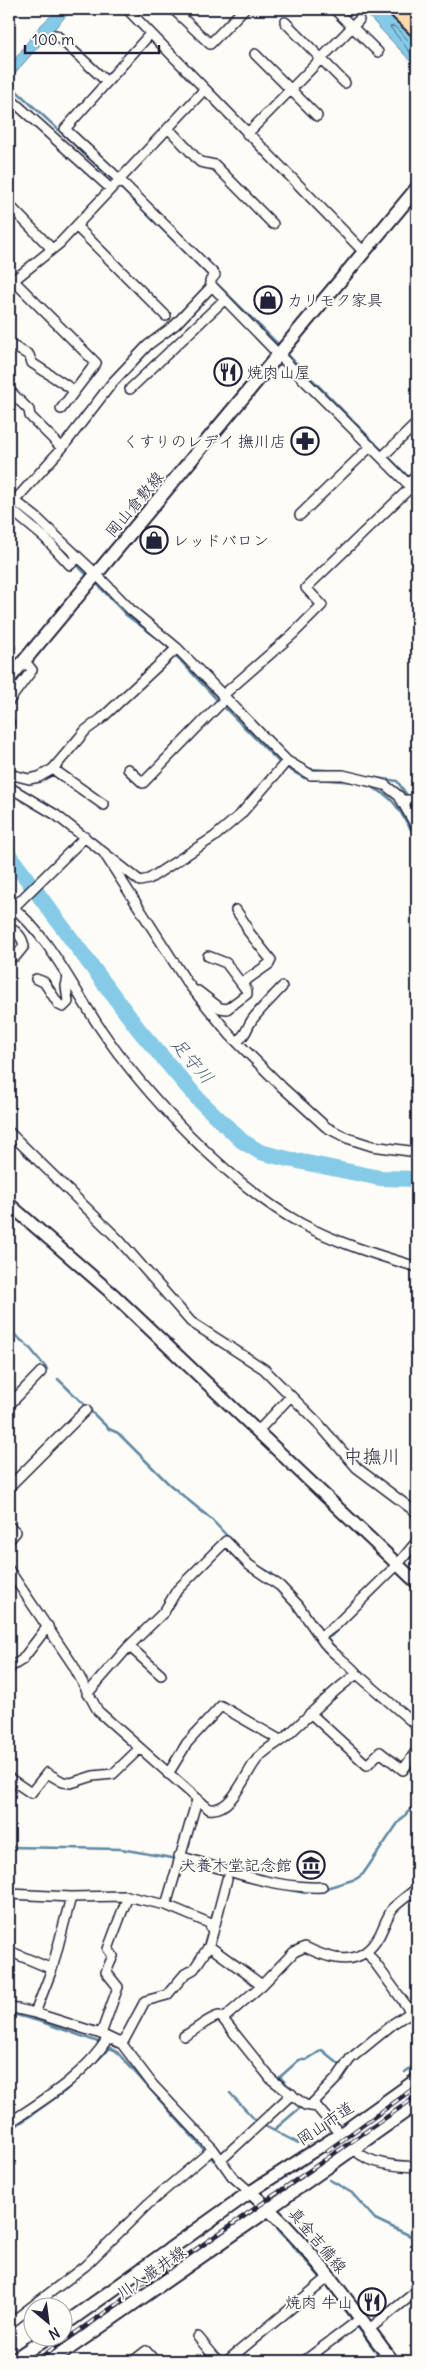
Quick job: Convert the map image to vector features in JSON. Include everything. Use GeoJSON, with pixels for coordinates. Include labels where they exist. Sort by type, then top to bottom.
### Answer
{"type":"FeatureCollection","features":[{"type":"Feature","properties":{"kind":"main road"},"geometry":{"type":"LineString","coordinates":[[395,9],[417,30]]}},
{"type":"Feature","properties":{"kind":"main road","name":"岡山倉敷線"},"geometry":{"type":"LineString","coordinates":[[9,679],[282,353],[417,188]]}},
{"type":"Feature","properties":{"kind":"main road","name":"真金吉備線"},"geometry":{"type":"LineString","coordinates":[[250,2192],[307,2249],[325,2280],[356,2322],[368,2330],[388,2360]]}},
{"type":"Feature","properties":{"kind":"main road","name":"川入巌井線"},"geometry":{"type":"LineString","coordinates":[[72,2319],[250,2192]]}},
{"type":"Feature","properties":{"kind":"main road","name":"川入巌井線"},"geometry":{"type":"LineString","coordinates":[[51,2361],[269,2209]]}},
{"type":"Feature","properties":{"kind":"main road"},"geometry":{"type":"LineString","coordinates":[[12,2361],[31,2348]]}},
{"type":"Feature","properties":{"kind":"street"},"geometry":{"type":"LineString","coordinates":[[127,9],[364,252]]}},
{"type":"Feature","properties":{"kind":"street"},"geometry":{"type":"LineString","coordinates":[[173,9],[210,44],[241,10]]}},
{"type":"Feature","properties":{"kind":"street"},"geometry":{"type":"LineString","coordinates":[[334,9],[378,52]]}},
{"type":"Feature","properties":{"kind":"street"},"geometry":{"type":"LineString","coordinates":[[247,134],[359,20]]}},
{"type":"Feature","properties":{"kind":"street"},"geometry":{"type":"LineString","coordinates":[[285,22],[345,83]]}},
{"type":"Feature","properties":{"kind":"street"},"geometry":{"type":"LineString","coordinates":[[116,184],[65,129],[150,34]]}},
{"type":"Feature","properties":{"kind":"street"},"geometry":{"type":"LineString","coordinates":[[56,35],[108,82]]}},
{"type":"Feature","properties":{"kind":"street"},"geometry":{"type":"LineString","coordinates":[[255,54],[317,116]]}},
{"type":"Feature","properties":{"kind":"street"},"geometry":{"type":"LineString","coordinates":[[61,409],[96,363],[10,280],[52,249],[76,226],[204,90]]}},
{"type":"Feature","properties":{"kind":"street"},"geometry":{"type":"LineString","coordinates":[[15,103],[116,184],[215,275],[175,325],[148,345],[112,383],[62,448],[11,503],[37,518],[93,578],[130,610],[223,698],[284,764],[311,775],[343,775],[385,785],[410,800],[417,828]]}},
{"type":"Feature","properties":{"kind":"street"},"geometry":{"type":"LineString","coordinates":[[168,128],[200,162],[215,164],[273,224]]}},
{"type":"Feature","properties":{"kind":"street"},"geometry":{"type":"LineString","coordinates":[[9,205],[52,249]]}},
{"type":"Feature","properties":{"kind":"street"},"geometry":{"type":"LineString","coordinates":[[76,226],[166,316]]}},
{"type":"Feature","properties":{"kind":"street"},"geometry":{"type":"LineString","coordinates":[[128,769],[143,783],[223,698],[322,605],[306,588],[413,483],[384,455],[371,446],[282,353],[224,300],[212,281]]}},
{"type":"Feature","properties":{"kind":"street"},"geometry":{"type":"LineString","coordinates":[[130,389],[224,300]]}},
{"type":"Feature","properties":{"kind":"street"},"geometry":{"type":"LineString","coordinates":[[9,344],[29,355],[32,363],[75,391]]}},
{"type":"Feature","properties":{"kind":"street"},"geometry":{"type":"LineString","coordinates":[[9,390],[29,410],[30,416],[62,448]]}},
{"type":"Feature","properties":{"kind":"street"},"geometry":{"type":"LineString","coordinates":[[384,455],[417,423]]}},
{"type":"Feature","properties":{"kind":"street"},"geometry":{"type":"LineString","coordinates":[[300,515],[371,446]]}},
{"type":"Feature","properties":{"kind":"street"},"geometry":{"type":"LineString","coordinates":[[9,774],[29,779],[38,777],[53,769],[86,730],[101,719],[174,651]]}},
{"type":"Feature","properties":{"kind":"street"},"geometry":{"type":"LineString","coordinates":[[9,701],[32,670],[24,660]]}},
{"type":"Feature","properties":{"kind":"street"},"geometry":{"type":"LineString","coordinates":[[9,787],[56,815],[140,880],[149,879],[214,837],[240,815],[284,764]]}},
{"type":"Feature","properties":{"kind":"street"},"geometry":{"type":"LineString","coordinates":[[53,769],[104,805]]}},
{"type":"Feature","properties":{"kind":"street"},"geometry":{"type":"LineString","coordinates":[[84,838],[13,905],[45,942],[98,1025],[138,1076],[186,1129],[238,1179],[276,1208],[316,1231],[353,1246],[417,1267]]}},
{"type":"Feature","properties":{"kind":"street"},"geometry":{"type":"LineString","coordinates":[[104,854],[186,981],[237,1042],[282,1087],[326,1127],[347,1138],[372,1146],[417,1152]]}},
{"type":"Feature","properties":{"kind":"street"},"geometry":{"type":"LineString","coordinates":[[236,910],[248,931],[270,960],[269,964],[242,983]]}},
{"type":"Feature","properties":{"kind":"street"},"geometry":{"type":"LineString","coordinates":[[9,926],[18,932],[23,940],[24,946],[16,956]]}},
{"type":"Feature","properties":{"kind":"street"},"geometry":{"type":"LineString","coordinates":[[186,981],[220,1008],[227,1009],[247,994],[242,983],[226,963],[208,956]]}},
{"type":"Feature","properties":{"kind":"street"},"geometry":{"type":"LineString","coordinates":[[36,979],[44,982],[59,1006],[63,1008],[68,1002],[66,986],[68,977]]}},
{"type":"Feature","properties":{"kind":"street"},"geometry":{"type":"LineString","coordinates":[[237,1042],[248,1033],[250,1022],[260,1009],[282,987]]}},
{"type":"Feature","properties":{"kind":"street"},"geometry":{"type":"LineString","coordinates":[[9,1132],[119,1240],[191,1322],[264,1369],[357,1468],[417,1513]]}},
{"type":"Feature","properties":{"kind":"street"},"geometry":{"type":"LineString","coordinates":[[9,1204],[115,1296],[417,1583]]}},
{"type":"Feature","properties":{"kind":"street"},"geometry":{"type":"LineString","coordinates":[[9,1405],[41,1372]]}},
{"type":"Feature","properties":{"kind":"street"},"geometry":{"type":"LineString","coordinates":[[258,1431],[291,1396]]}},
{"type":"Feature","properties":{"kind":"street"},"geometry":{"type":"LineString","coordinates":[[9,1487],[86,1410]]}},
{"type":"Feature","properties":{"kind":"street"},"geometry":{"type":"LineString","coordinates":[[9,1526],[16,1532],[9,1540]]}},
{"type":"Feature","properties":{"kind":"street"},"geometry":{"type":"LineString","coordinates":[[87,1694],[129,1646],[164,1612],[177,1590],[226,1541],[249,1565],[280,1586],[323,1636],[328,1650],[351,1666],[357,1674],[417,1726]]}},
{"type":"Feature","properties":{"kind":"street"},"geometry":{"type":"LineString","coordinates":[[323,1636],[398,1564],[417,1541]]}},
{"type":"Feature","properties":{"kind":"street"},"geometry":{"type":"LineString","coordinates":[[9,1570],[73,1665],[87,1694],[98,1711],[208,1809],[216,1810],[222,1808],[237,1791],[265,1750],[289,1735],[310,1713],[357,1674]]}},
{"type":"Feature","properties":{"kind":"street"},"geometry":{"type":"LineString","coordinates":[[9,1668],[22,1660],[48,1626]]}},
{"type":"Feature","properties":{"kind":"street"},"geometry":{"type":"LineString","coordinates":[[129,1646],[161,1675]]}},
{"type":"Feature","properties":{"kind":"street"},"geometry":{"type":"LineString","coordinates":[[168,1774],[187,1743],[221,1706],[280,1740]]}},
{"type":"Feature","properties":{"kind":"street"},"geometry":{"type":"LineString","coordinates":[[310,1713],[367,1765],[380,1752],[403,1770],[417,1750]]}},
{"type":"Feature","properties":{"kind":"street"},"geometry":{"type":"LineString","coordinates":[[9,1778],[31,1793],[47,1773],[63,1782],[71,1783],[92,1776],[113,1774],[139,1749]]}},
{"type":"Feature","properties":{"kind":"street"},"geometry":{"type":"LineString","coordinates":[[166,1905],[197,1800]]}},
{"type":"Feature","properties":{"kind":"street"},"geometry":{"type":"LineString","coordinates":[[179,1858],[305,1888],[322,1887]]}},
{"type":"Feature","properties":{"kind":"street"},"geometry":{"type":"LineString","coordinates":[[122,2044],[146,2001],[167,1995],[185,1974],[194,1969],[209,1946],[227,1880]]}},
{"type":"Feature","properties":{"kind":"street"},"geometry":{"type":"LineString","coordinates":[[222,2019],[262,1985],[294,1952],[305,1947],[327,1958],[339,1959],[367,1952],[378,1938],[393,1908],[417,1888]]}},
{"type":"Feature","properties":{"kind":"street"},"geometry":{"type":"LineString","coordinates":[[9,1894],[71,1897],[128,1896],[166,1905],[209,1922],[213,1932]]}},
{"type":"Feature","properties":{"kind":"street"},"geometry":{"type":"LineString","coordinates":[[9,2123],[72,2079],[98,2053],[118,1988],[106,1972],[113,1956],[108,1949],[128,1896]]}},
{"type":"Feature","properties":{"kind":"street"},"geometry":{"type":"LineString","coordinates":[[34,2013],[52,1969],[71,1897]]}},
{"type":"Feature","properties":{"kind":"street"},"geometry":{"type":"LineString","coordinates":[[209,1946],[262,1985]]}},
{"type":"Feature","properties":{"kind":"street"},"geometry":{"type":"LineString","coordinates":[[9,1951],[23,1955],[52,1969]]}},
{"type":"Feature","properties":{"kind":"street"},"geometry":{"type":"LineString","coordinates":[[306,2104],[337,2078],[350,2059],[394,2023],[411,2012],[367,1952]]}},
{"type":"Feature","properties":{"kind":"street"},"geometry":{"type":"LineString","coordinates":[[9,2007],[34,2013],[104,2036],[122,2044],[153,2085],[210,2152],[250,2192]]}},
{"type":"Feature","properties":{"kind":"street"},"geometry":{"type":"LineString","coordinates":[[184,2036],[198,2030],[213,2017],[219,2016],[272,2079],[306,2104],[321,2112],[340,2134]]}},
{"type":"Feature","properties":{"kind":"street","name":"岡山市道"},"geometry":{"type":"LineString","coordinates":[[250,2192],[340,2134],[417,2079]]}},
{"type":"Feature","properties":{"kind":"street"},"geometry":{"type":"LineString","coordinates":[[220,2160],[261,2125],[292,2094]]}},
{"type":"Feature","properties":{"kind":"street"},"geometry":{"type":"LineString","coordinates":[[269,2209],[417,2104]]}},
{"type":"Feature","properties":{"kind":"street"},"geometry":{"type":"LineString","coordinates":[[354,2150],[362,2157],[384,2164],[417,2166]]}},
{"type":"Feature","properties":{"kind":"street"},"geometry":{"type":"LineString","coordinates":[[9,2324],[85,2266],[148,2204],[210,2152]]}},
{"type":"Feature","properties":{"kind":"street"},"geometry":{"type":"LineString","coordinates":[[227,2361],[325,2280]]}},
{"type":"Feature","properties":{"kind":"street"},"geometry":{"type":"LineString","coordinates":[[368,2330],[417,2291]]}},
{"type":"Feature","properties":{"kind":"street"},"geometry":{"type":"LineString","coordinates":[[304,2361],[356,2322]]}},
{"type":"Feature","properties":{"kind":"street"},"geometry":{"type":"LineString","coordinates":[[198,2337],[218,2361]]}},
{"type":"Feature","properties":{"kind":"street"},"geometry":{"type":"LineString","coordinates":[[133,2361],[146,2351],[155,2361]]}},
{"type":"Feature","properties":{"kind":"water"},"geometry":{"type":"Polygon","coordinates":[[[58,9],[72,9],[13,75],[9,68],[37,29],[58,9]]]}},
{"type":"Feature","properties":{"kind":"water"},"geometry":{"type":"Polygon","coordinates":[[[362,9],[383,9],[417,42],[417,68],[362,9]]]}},
{"type":"Feature","properties":{"kind":"waterway"},"geometry":{"type":"LineString","coordinates":[[9,84],[119,186],[210,277]]}},
{"type":"Feature","properties":{"kind":"waterway"},"geometry":{"type":"LineString","coordinates":[[214,281],[280,346]]}},
{"type":"Feature","properties":{"kind":"waterway"},"geometry":{"type":"LineString","coordinates":[[285,352],[417,486]]}},
{"type":"Feature","properties":{"kind":"waterway"},"geometry":{"type":"LineString","coordinates":[[23,514],[42,530]]}},
{"type":"Feature","properties":{"kind":"waterway"},"geometry":{"type":"LineString","coordinates":[[76,564],[90,578]]}},
{"type":"Feature","properties":{"kind":"waterway"},"geometry":{"type":"LineString","coordinates":[[96,583],[126,615],[163,642],[219,702]]}},
{"type":"Feature","properties":{"kind":"waterway"},"geometry":{"type":"LineString","coordinates":[[223,706],[281,764]]}},
{"type":"Feature","properties":{"kind":"waterway"},"geometry":{"type":"LineString","coordinates":[[303,765],[311,769],[337,771]]}},
{"type":"Feature","properties":{"kind":"waterway"},"geometry":{"type":"LineString","coordinates":[[285,767],[304,778],[354,782]]}},
{"type":"Feature","properties":{"kind":"waterway"},"geometry":{"type":"LineString","coordinates":[[364,776],[397,781],[409,798]]}},
{"type":"Feature","properties":{"kind":"waterway"},"geometry":{"type":"LineString","coordinates":[[366,785],[377,789],[391,800],[417,838]]}},
{"type":"Feature","properties":{"kind":"waterway"},"geometry":{"type":"LineString","coordinates":[[411,803],[417,818]]}},
{"type":"Feature","properties":{"kind":"waterway","name":"足守川"},"geometry":{"type":"LineString","coordinates":[[9,855],[139,1030],[198,1099],[242,1141],[260,1152],[288,1159],[380,1178],[417,1179]]}},
{"type":"Feature","properties":{"kind":"waterway"},"geometry":{"type":"LineString","coordinates":[[9,1330],[29,1347],[47,1369]]}},
{"type":"Feature","properties":{"kind":"waterway"},"geometry":{"type":"LineString","coordinates":[[58,1379],[109,1429],[118,1433],[169,1484],[211,1519],[233,1542]]}},
{"type":"Feature","properties":{"kind":"waterway"},"geometry":{"type":"LineString","coordinates":[[409,1559],[417,1550]]}},
{"type":"Feature","properties":{"kind":"waterway"},"geometry":{"type":"LineString","coordinates":[[258,1566],[271,1573],[278,1580]]}},
{"type":"Feature","properties":{"kind":"waterway"},"geometry":{"type":"LineString","coordinates":[[326,1638],[331,1636],[381,1587]]}},
{"type":"Feature","properties":{"kind":"waterway"},"geometry":{"type":"LineString","coordinates":[[323,1889],[356,1879],[363,1874],[398,1823],[417,1802]]}},
{"type":"Feature","properties":{"kind":"waterway"},"geometry":{"type":"LineString","coordinates":[[9,1847],[121,1849],[177,1859]]}},
{"type":"Feature","properties":{"kind":"waterway"},"geometry":{"type":"LineString","coordinates":[[286,1889],[305,1893],[313,1891]]}},
{"type":"Feature","properties":{"kind":"waterway"},"geometry":{"type":"LineString","coordinates":[[9,2013],[42,2022],[101,2043]]}},
{"type":"Feature","properties":{"kind":"waterway"},"geometry":{"type":"LineString","coordinates":[[106,2046],[116,2051],[214,2161]]}},
{"type":"Feature","properties":{"kind":"waterway"},"geometry":{"type":"LineString","coordinates":[[9,2131],[65,2091],[110,2048]]}},
{"type":"Feature","properties":{"kind":"waterway"},"geometry":{"type":"LineString","coordinates":[[290,2088],[280,2077],[299,2060],[306,2060],[322,2050],[341,2066]]}},
{"type":"Feature","properties":{"kind":"waterway"},"geometry":{"type":"LineString","coordinates":[[405,2072],[417,2063]]}},
{"type":"Feature","properties":{"kind":"waterway"},"geometry":{"type":"LineString","coordinates":[[230,2093],[257,2122],[298,2143]]}},
{"type":"Feature","properties":{"kind":"waterway"},"geometry":{"type":"LineString","coordinates":[[274,2130],[315,2095]]}},
{"type":"Feature","properties":{"kind":"waterway"},"geometry":{"type":"LineString","coordinates":[[330,2180],[352,2193],[375,2219],[417,2239]]}},
{"type":"Feature","properties":{"kind":"waterway"},"geometry":{"type":"LineString","coordinates":[[277,2228],[326,2284],[383,2361]]}},
{"type":"Feature","properties":{"kind":"railway"},"geometry":{"type":"LineString","coordinates":[[327,2151],[417,2086]]}},
{"type":"Feature","properties":{"kind":"railway"},"geometry":{"type":"LineString","coordinates":[[35,2361],[417,2096]]}},
{"type":"Feature","properties":{"kind":"place","name":"カリモク家具"},"geometry":{"type":"Point","coordinates":[268,300]}},
{"type":"Feature","properties":{"kind":"place","name":"焼肉山屋"},"geometry":{"type":"Point","coordinates":[228,372]}},
{"type":"Feature","properties":{"kind":"place","name":"くすりのレデイ 撫川店"},"geometry":{"type":"Point","coordinates":[305,441]}},
{"type":"Feature","properties":{"kind":"place","name":"レッドバロン"},"geometry":{"type":"Point","coordinates":[154,540]}},
{"type":"Feature","properties":{"kind":"place","name":"犬養木堂記念館"},"geometry":{"type":"Point","coordinates":[311,1865]}},
{"type":"Feature","properties":{"kind":"place","name":"焼肉 牛山"},"geometry":{"type":"Point","coordinates":[372,2302]}},
{"type":"Feature","properties":{"kind":"district","name":"中撫川"},"geometry":{"type":"Point","coordinates":[372,1456]}}]}
